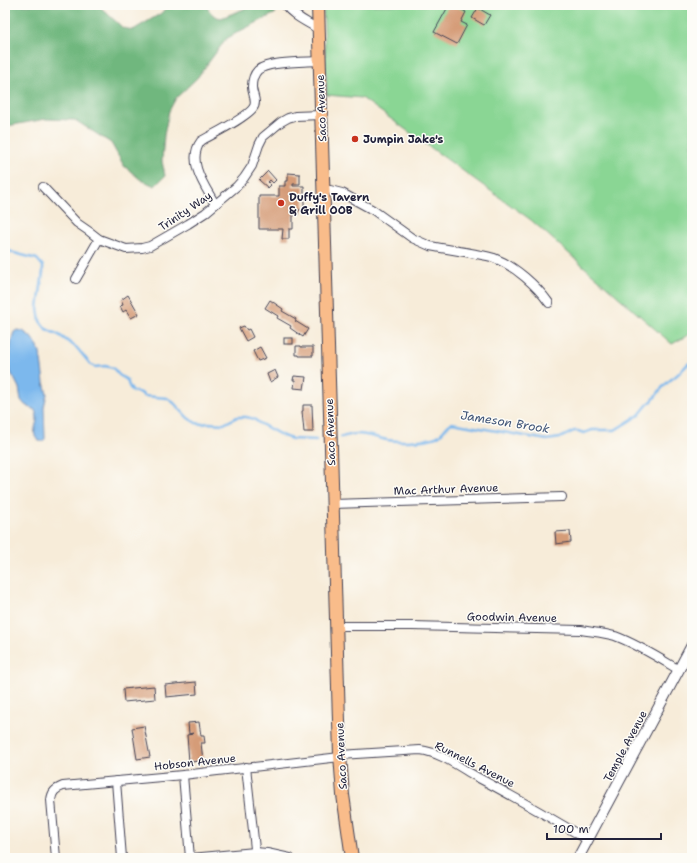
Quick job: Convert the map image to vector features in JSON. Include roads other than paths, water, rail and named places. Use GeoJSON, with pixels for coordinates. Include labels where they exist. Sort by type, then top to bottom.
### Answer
{"type":"FeatureCollection","features":[{"type":"Feature","properties":{"kind":"main road","name":"Saco Avenue"},"geometry":{"type":"LineString","coordinates":[[318,5],[340,756],[344,806],[352,858]]}},
{"type":"Feature","properties":{"kind":"street"},"geometry":{"type":"LineString","coordinates":[[285,5],[302,20],[318,29]]}},
{"type":"Feature","properties":{"kind":"street"},"geometry":{"type":"LineString","coordinates":[[215,204],[200,176],[197,167],[195,154],[201,140],[239,119],[253,108],[255,105],[255,99],[252,90],[252,83],[258,70],[272,65],[319,61]]}},
{"type":"Feature","properties":{"kind":"street","name":"Trinity Way"},"geometry":{"type":"LineString","coordinates":[[43,187],[77,223],[99,239],[126,249],[150,246],[188,224],[237,186],[252,166],[263,137],[280,122],[295,116],[321,115]]}},
{"type":"Feature","properties":{"kind":"street"},"geometry":{"type":"LineString","coordinates":[[323,190],[342,193],[373,210],[399,229],[421,242],[437,247],[493,258],[504,262],[514,268],[531,283],[549,303]]}},
{"type":"Feature","properties":{"kind":"street"},"geometry":{"type":"LineString","coordinates":[[76,279],[99,239]]}},
{"type":"Feature","properties":{"kind":"street","name":"Mac Arthur Avenue"},"geometry":{"type":"LineString","coordinates":[[332,504],[562,497]]}},
{"type":"Feature","properties":{"kind":"street","name":"Goodwin Avenue"},"geometry":{"type":"LineString","coordinates":[[336,626],[582,630],[604,633],[621,639],[679,670]]}},
{"type":"Feature","properties":{"kind":"street","name":"Temple Avenue"},"geometry":{"type":"LineString","coordinates":[[578,858],[692,645]]}},
{"type":"Feature","properties":{"kind":"street","name":"Runnells Avenue"},"geometry":{"type":"LineString","coordinates":[[340,756],[414,751],[430,752],[499,788],[588,840]]}},
{"type":"Feature","properties":{"kind":"street","name":"Hobson Avenue"},"geometry":{"type":"LineString","coordinates":[[56,858],[51,800],[54,791],[63,786],[183,775],[340,756]]}},
{"type":"Feature","properties":{"kind":"street"},"geometry":{"type":"LineString","coordinates":[[246,767],[256,855]]}},
{"type":"Feature","properties":{"kind":"street"},"geometry":{"type":"LineString","coordinates":[[183,775],[190,858],[256,855],[267,853],[290,858]]}},
{"type":"Feature","properties":{"kind":"street"},"geometry":{"type":"LineString","coordinates":[[116,781],[122,858]]}},
{"type":"Feature","properties":{"kind":"water"},"geometry":{"type":"Polygon","coordinates":[[[17,330],[23,331],[31,337],[40,353],[47,394],[44,407],[45,439],[42,441],[39,441],[35,436],[37,416],[35,410],[25,405],[21,400],[19,388],[8,365],[12,338],[14,332],[17,330]]]}},
{"type":"Feature","properties":{"kind":"waterway","name":"Jameson Brook"},"geometry":{"type":"LineString","coordinates":[[5,249],[37,259],[43,266],[38,308],[40,321],[46,329],[59,335],[77,348],[91,365],[95,367],[105,366],[113,368],[119,375],[127,380],[132,391],[141,393],[144,396],[167,398],[174,403],[188,418],[196,423],[224,424],[237,417],[246,417],[254,419],[283,436],[292,439],[316,440]]}},
{"type":"Feature","properties":{"kind":"waterway","name":"Jameson Brook"},"geometry":{"type":"LineString","coordinates":[[341,437],[357,434],[392,441],[412,441],[439,436],[452,423],[547,440],[560,438],[574,431],[584,433],[592,430],[615,430],[639,415],[662,388],[692,362]]}},
{"type":"Feature","properties":{"kind":"place","name":"Jumpin Jake's"},"geometry":{"type":"Point","coordinates":[355,139]}},
{"type":"Feature","properties":{"kind":"place","name":"Duffy's Tavern & Grill OOB"},"geometry":{"type":"Point","coordinates":[281,203]}}]}
